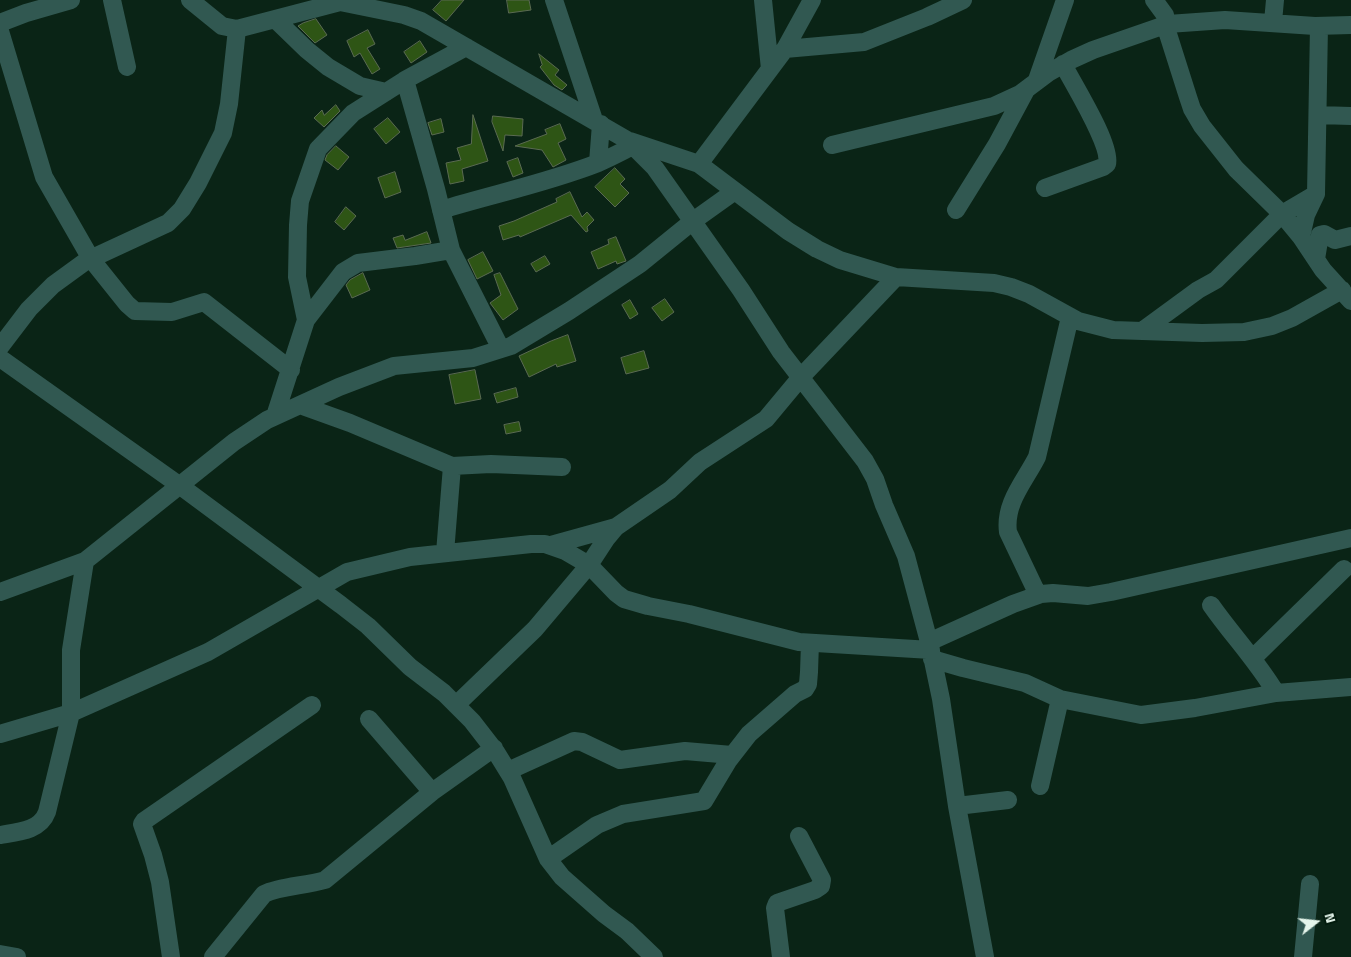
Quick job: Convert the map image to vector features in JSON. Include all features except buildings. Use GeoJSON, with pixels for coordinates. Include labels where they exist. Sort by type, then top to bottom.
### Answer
{"type":"FeatureCollection","features":[{"type":"Feature","properties":{"kind":"street"},"geometry":{"type":"LineString","coordinates":[[0,23],[70,0]]}},
{"type":"Feature","properties":{"kind":"street"},"geometry":{"type":"LineString","coordinates":[[112,0],[127,67]]}},
{"type":"Feature","properties":{"kind":"street"},"geometry":{"type":"LineString","coordinates":[[190,0],[222,26],[237,29],[317,5],[340,2],[404,15],[422,21],[597,122],[630,143],[655,168],[781,352],[866,461],[875,479],[906,556],[931,651],[941,699],[957,806],[986,957]]}},
{"type":"Feature","properties":{"kind":"street"},"geometry":{"type":"LineString","coordinates":[[554,0],[597,122],[598,163]]}},
{"type":"Feature","properties":{"kind":"street"},"geometry":{"type":"LineString","coordinates":[[763,0],[770,69]]}},
{"type":"Feature","properties":{"kind":"street"},"geometry":{"type":"LineString","coordinates":[[699,164],[785,49],[812,0]]}},
{"type":"Feature","properties":{"kind":"street"},"geometry":{"type":"LineString","coordinates":[[785,49],[864,42],[927,17],[963,0]]}},
{"type":"Feature","properties":{"kind":"street"},"geometry":{"type":"LineString","coordinates":[[956,210],[1032,84],[1065,0]]}},
{"type":"Feature","properties":{"kind":"street"},"geometry":{"type":"LineString","coordinates":[[442,210],[482,197],[556,178],[598,163],[630,143],[699,164],[788,231],[817,249],[840,260],[896,277],[994,283],[1011,287],[1045,302],[1086,324],[1113,330],[1244,332],[1272,326],[1347,295],[1332,281],[1282,214],[1236,168],[1202,126],[1192,109],[1168,34],[1168,24],[1162,8],[1154,0]]}},
{"type":"Feature","properties":{"kind":"street"},"geometry":{"type":"LineString","coordinates":[[1274,22],[1275,0]]}},
{"type":"Feature","properties":{"kind":"street"},"geometry":{"type":"LineString","coordinates":[[275,19],[328,67],[360,86],[386,92]]}},
{"type":"Feature","properties":{"kind":"street"},"geometry":{"type":"LineString","coordinates":[[832,145],[994,106],[1010,100],[1062,64],[1093,50],[1168,24],[1226,20],[1319,26],[1351,25]]}},
{"type":"Feature","properties":{"kind":"street"},"geometry":{"type":"LineString","coordinates":[[1301,237],[1306,215],[1316,194],[1319,26]]}},
{"type":"Feature","properties":{"kind":"street"},"geometry":{"type":"LineString","coordinates":[[0,346],[30,309],[53,285],[90,259],[168,223],[182,209],[198,183],[223,133],[229,104],[237,29]]}},
{"type":"Feature","properties":{"kind":"street"},"geometry":{"type":"LineString","coordinates":[[0,31],[44,177],[90,259],[127,304],[135,311],[172,312],[204,302],[291,370]]}},
{"type":"Feature","properties":{"kind":"street"},"geometry":{"type":"LineString","coordinates":[[306,320],[297,277],[298,225],[300,201],[318,149],[353,113],[405,80],[466,46]]}},
{"type":"Feature","properties":{"kind":"street"},"geometry":{"type":"LineString","coordinates":[[1045,188],[1103,167],[1107,164],[1108,158],[1098,130],[1062,64]]}},
{"type":"Feature","properties":{"kind":"street"},"geometry":{"type":"LineString","coordinates":[[405,80],[442,210],[451,250],[501,350]]}},
{"type":"Feature","properties":{"kind":"street"},"geometry":{"type":"LineString","coordinates":[[1318,115],[1351,116]]}},
{"type":"Feature","properties":{"kind":"street"},"geometry":{"type":"LineString","coordinates":[[0,592],[85,561],[234,442],[276,416],[339,387],[394,366],[473,358],[511,346],[640,264],[693,221],[736,191]]}},
{"type":"Feature","properties":{"kind":"street"},"geometry":{"type":"LineString","coordinates":[[1142,331],[1198,290],[1216,280],[1282,214],[1316,194]]}},
{"type":"Feature","properties":{"kind":"street"},"geometry":{"type":"LineString","coordinates":[[1316,259],[1320,234],[1335,240],[1351,236]]}},
{"type":"Feature","properties":{"kind":"street"},"geometry":{"type":"LineString","coordinates":[[276,416],[306,320],[343,272],[358,263],[451,250]]}},
{"type":"Feature","properties":{"kind":"street"},"geometry":{"type":"LineString","coordinates":[[456,705],[535,628],[589,565],[616,527],[670,490],[700,462],[766,419],[801,377],[896,277]]}},
{"type":"Feature","properties":{"kind":"street"},"geometry":{"type":"LineString","coordinates":[[1038,595],[1008,532],[1006,520],[1018,488],[1027,477],[1037,456],[1070,317]]}},
{"type":"Feature","properties":{"kind":"street"},"geometry":{"type":"LineString","coordinates":[[0,358],[180,485],[320,589],[368,626],[410,667],[444,693],[472,721],[494,748],[508,771],[548,859],[562,877],[654,957]]}},
{"type":"Feature","properties":{"kind":"street"},"geometry":{"type":"LineString","coordinates":[[300,405],[350,423],[452,466],[492,464],[562,467]]}},
{"type":"Feature","properties":{"kind":"street"},"geometry":{"type":"LineString","coordinates":[[445,553],[452,466]]}},
{"type":"Feature","properties":{"kind":"street"},"geometry":{"type":"LineString","coordinates":[[0,734],[71,713],[208,652],[347,572],[410,557],[532,544],[551,545],[616,527]]}},
{"type":"Feature","properties":{"kind":"street"},"geometry":{"type":"LineString","coordinates":[[931,651],[1013,604],[1038,595],[1054,593],[1088,596],[1111,592],[1351,538]]}},
{"type":"Feature","properties":{"kind":"street"},"geometry":{"type":"LineString","coordinates":[[551,545],[589,565],[624,599],[648,606],[810,643],[931,651],[963,668],[1025,683],[1060,699],[1141,715],[1195,708],[1276,693],[1351,687]]}},
{"type":"Feature","properties":{"kind":"street"},"geometry":{"type":"LineString","coordinates":[[0,835],[39,825],[44,820],[71,713],[71,650],[85,561]]}},
{"type":"Feature","properties":{"kind":"street"},"geometry":{"type":"LineString","coordinates":[[1253,658],[1344,568]]}},
{"type":"Feature","properties":{"kind":"street"},"geometry":{"type":"LineString","coordinates":[[1211,605],[1253,658],[1276,693]]}},
{"type":"Feature","properties":{"kind":"street"},"geometry":{"type":"LineString","coordinates":[[548,859],[597,825],[623,814],[704,801],[732,756],[749,734],[796,694],[805,690],[808,684],[810,643]]}},
{"type":"Feature","properties":{"kind":"street"},"geometry":{"type":"LineString","coordinates":[[1040,786],[1060,699]]}},
{"type":"Feature","properties":{"kind":"street"},"geometry":{"type":"LineString","coordinates":[[171,957],[160,882],[142,824],[312,705]]}},
{"type":"Feature","properties":{"kind":"street"},"geometry":{"type":"LineString","coordinates":[[369,719],[432,792]]}},
{"type":"Feature","properties":{"kind":"street"},"geometry":{"type":"LineString","coordinates":[[508,771],[574,741],[582,742],[620,760],[685,751],[732,756]]}},
{"type":"Feature","properties":{"kind":"street"},"geometry":{"type":"LineString","coordinates":[[213,957],[264,894],[274,889],[306,885],[324,880],[432,792],[494,748]]}},
{"type":"Feature","properties":{"kind":"street"},"geometry":{"type":"LineString","coordinates":[[957,806],[1008,800]]}},
{"type":"Feature","properties":{"kind":"street"},"geometry":{"type":"LineString","coordinates":[[781,957],[775,908],[777,903],[815,890],[821,886],[822,880],[799,836]]}},
{"type":"Feature","properties":{"kind":"street"},"geometry":{"type":"LineString","coordinates":[[1303,957],[1310,884]]}},
{"type":"Feature","properties":{"kind":"street"},"geometry":{"type":"LineString","coordinates":[[0,954],[17,957]]}}]}
